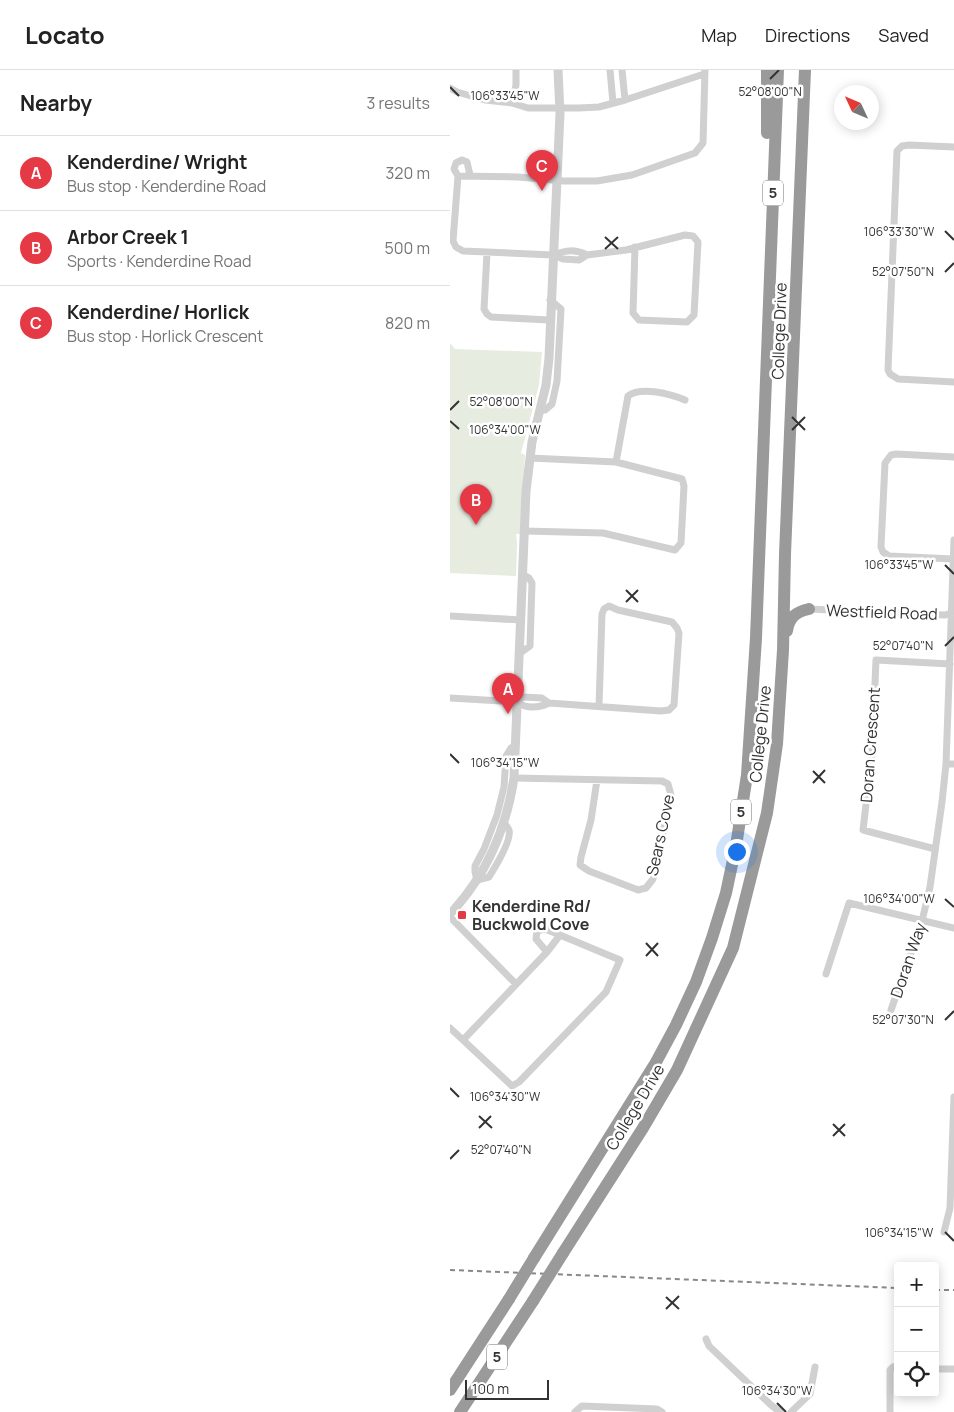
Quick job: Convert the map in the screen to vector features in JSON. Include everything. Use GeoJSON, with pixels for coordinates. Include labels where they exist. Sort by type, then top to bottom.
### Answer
{"type":"FeatureCollection","features":[{"type":"Feature","properties":{"kind":"highway"},"geometry":{"type":"LineString","coordinates":[[767,70],[768,316]]}},
{"type":"Feature","properties":{"kind":"highway","name":"College Drive"},"geometry":{"type":"LineString","coordinates":[[450,1390],[509,1299],[655,1064],[696,982],[726,893],[736,846],[745,784],[756,638],[778,70]]}},
{"type":"Feature","properties":{"kind":"highway","name":"College Drive"},"geometry":{"type":"LineString","coordinates":[[460,1412],[643,1128],[677,1070],[733,948],[767,813],[778,744],[805,70]]}},
{"type":"Feature","properties":{"kind":"highway"},"geometry":{"type":"LineString","coordinates":[[800,185],[812,70]]}},
{"type":"Feature","properties":{"kind":"highway"},"geometry":{"type":"LineString","coordinates":[[783,650],[791,618],[796,613],[809,609]]}},
{"type":"Feature","properties":{"kind":"street"},"geometry":{"type":"LineString","coordinates":[[512,103],[516,85],[516,70]]}},
{"type":"Feature","properties":{"kind":"street"},"geometry":{"type":"LineString","coordinates":[[516,984],[450,915],[477,880],[489,860],[504,823],[514,778],[526,491],[532,442],[546,385],[548,367],[560,108],[558,70]]}},
{"type":"Feature","properties":{"kind":"street"},"geometry":{"type":"LineString","coordinates":[[610,70],[613,103]]}},
{"type":"Feature","properties":{"kind":"street"},"geometry":{"type":"LineString","coordinates":[[622,70],[626,100]]}},
{"type":"Feature","properties":{"kind":"street"},"geometry":{"type":"LineString","coordinates":[[450,88],[457,92],[485,100],[512,103],[528,108],[599,107],[626,100],[704,72],[703,143],[695,153],[632,175],[596,181],[458,176]]}},
{"type":"Feature","properties":{"kind":"street"},"geometry":{"type":"LineString","coordinates":[[954,147],[909,145],[902,146],[897,151],[888,370],[894,377],[902,380],[954,382]]}},
{"type":"Feature","properties":{"kind":"street"},"geometry":{"type":"LineString","coordinates":[[470,176],[467,162],[462,160],[456,163],[454,169],[458,176],[453,241],[456,247],[462,251],[553,255],[563,251],[578,251],[587,255],[626,250],[635,247],[684,235],[693,236],[698,242],[694,315],[687,322],[639,320],[633,312],[635,247]]}},
{"type":"Feature","properties":{"kind":"street"},"geometry":{"type":"LineString","coordinates":[[487,253],[484,309],[487,314],[491,317],[550,320]]}},
{"type":"Feature","properties":{"kind":"street"},"geometry":{"type":"LineString","coordinates":[[540,409],[545,410],[552,404],[557,381],[561,309],[550,300]]}},
{"type":"Feature","properties":{"kind":"street"},"geometry":{"type":"LineString","coordinates":[[616,462],[628,396],[633,392],[669,394],[684,400]]}},
{"type":"Feature","properties":{"kind":"street"},"geometry":{"type":"LineString","coordinates":[[953,560],[889,556],[883,552],[881,547],[885,463],[888,458],[896,454],[954,457]]}},
{"type":"Feature","properties":{"kind":"street"},"geometry":{"type":"LineString","coordinates":[[525,530],[603,533],[675,550],[682,543],[684,486],[682,479],[616,462],[530,458]]}},
{"type":"Feature","properties":{"kind":"street","name":"Doran Way"},"geometry":{"type":"LineString","coordinates":[[891,1010],[922,921],[930,886],[935,849],[946,764],[953,612],[954,540]]}},
{"type":"Feature","properties":{"kind":"street"},"geometry":{"type":"LineString","coordinates":[[519,654],[530,646],[532,583],[529,578],[523,575]]}},
{"type":"Feature","properties":{"kind":"street"},"geometry":{"type":"LineString","coordinates":[[450,698],[517,702],[522,697],[542,698],[549,703],[661,711],[669,710],[674,705],[678,634],[677,628],[672,622],[618,610],[609,606],[604,609],[602,614],[599,706]]}},
{"type":"Feature","properties":{"kind":"street","name":"Westfield Road"},"geometry":{"type":"LineString","coordinates":[[809,609],[945,615],[953,612]]}},
{"type":"Feature","properties":{"kind":"street"},"geometry":{"type":"LineString","coordinates":[[450,616],[520,620]]}},
{"type":"Feature","properties":{"kind":"street","name":"Doran Crescent"},"geometry":{"type":"LineString","coordinates":[[935,849],[863,830],[872,752],[876,660],[950,664]]}},
{"type":"Feature","properties":{"kind":"street"},"geometry":{"type":"LineString","coordinates":[[477,880],[475,866],[484,849],[497,815],[504,787],[506,756],[511,748],[516,745]]}},
{"type":"Feature","properties":{"kind":"street"},"geometry":{"type":"LineString","coordinates":[[946,764],[954,764]]}},
{"type":"Feature","properties":{"kind":"street","name":"Sears Cove"},"geometry":{"type":"LineString","coordinates":[[514,778],[662,781],[668,784],[671,795],[652,879],[646,888],[638,890],[589,871],[580,865],[598,780]]}},
{"type":"Feature","properties":{"kind":"street"},"geometry":{"type":"LineString","coordinates":[[826,974],[849,903],[954,928]]}},
{"type":"Feature","properties":{"kind":"street"},"geometry":{"type":"LineString","coordinates":[[450,1028],[512,1086],[519,1082],[606,992],[620,960],[560,934],[545,929],[537,931],[536,939],[547,952]]}},
{"type":"Feature","properties":{"kind":"street"},"geometry":{"type":"LineString","coordinates":[[463,1040],[547,952],[560,934]]}},
{"type":"Feature","properties":{"kind":"street"},"geometry":{"type":"LineString","coordinates":[[944,1232],[950,1208],[954,1097]]}},
{"type":"Feature","properties":{"kind":"street"},"geometry":{"type":"LineString","coordinates":[[706,1339],[709,1346],[780,1412]]}},
{"type":"Feature","properties":{"kind":"street"},"geometry":{"type":"LineString","coordinates":[[890,1412],[890,1370],[894,1366]]}},
{"type":"Feature","properties":{"kind":"street"},"geometry":{"type":"LineString","coordinates":[[791,1412],[810,1394],[815,1367]]}},
{"type":"Feature","properties":{"kind":"street"},"geometry":{"type":"LineString","coordinates":[[939,1369],[954,1369]]}},
{"type":"Feature","properties":{"kind":"street"},"geometry":{"type":"LineString","coordinates":[[796,1412],[800,1404]]}},
{"type":"Feature","properties":{"kind":"street"},"geometry":{"type":"LineString","coordinates":[[771,1405],[776,1412]]}},
{"type":"Feature","properties":{"kind":"street"},"geometry":{"type":"LineString","coordinates":[[576,1412],[582,1406],[657,1409],[662,1412]]}},
{"type":"Feature","properties":{"kind":"shaded area"},"geometry":{"type":"Polygon","coordinates":[[[450,343],[455,349],[542,352],[539,385],[521,453],[525,455],[520,534],[516,534],[516,576],[450,573],[450,343]]]}},
{"type":"Feature","properties":{"kind":"railway"},"geometry":{"type":"LineString","coordinates":[[450,1270],[894,1288]]}},
{"type":"Feature","properties":{"kind":"railway"},"geometry":{"type":"LineString","coordinates":[[939,1290],[954,1290]]}},
{"type":"Feature","properties":{"kind":"place","name":"Kenderdine/ Horlick"},"geometry":{"type":"Point","coordinates":[542,191]}},
{"type":"Feature","properties":{"kind":"place","name":"Arbor Creek 1"},"geometry":{"type":"Point","coordinates":[476,525]}},
{"type":"Feature","properties":{"kind":"place","name":"Kenderdine/ Wright"},"geometry":{"type":"Point","coordinates":[508,714]}},
{"type":"Feature","properties":{"kind":"place","name":"Kenderdine Rd/ Buckwold Cove"},"geometry":{"type":"Point","coordinates":[462,915]}}]}
